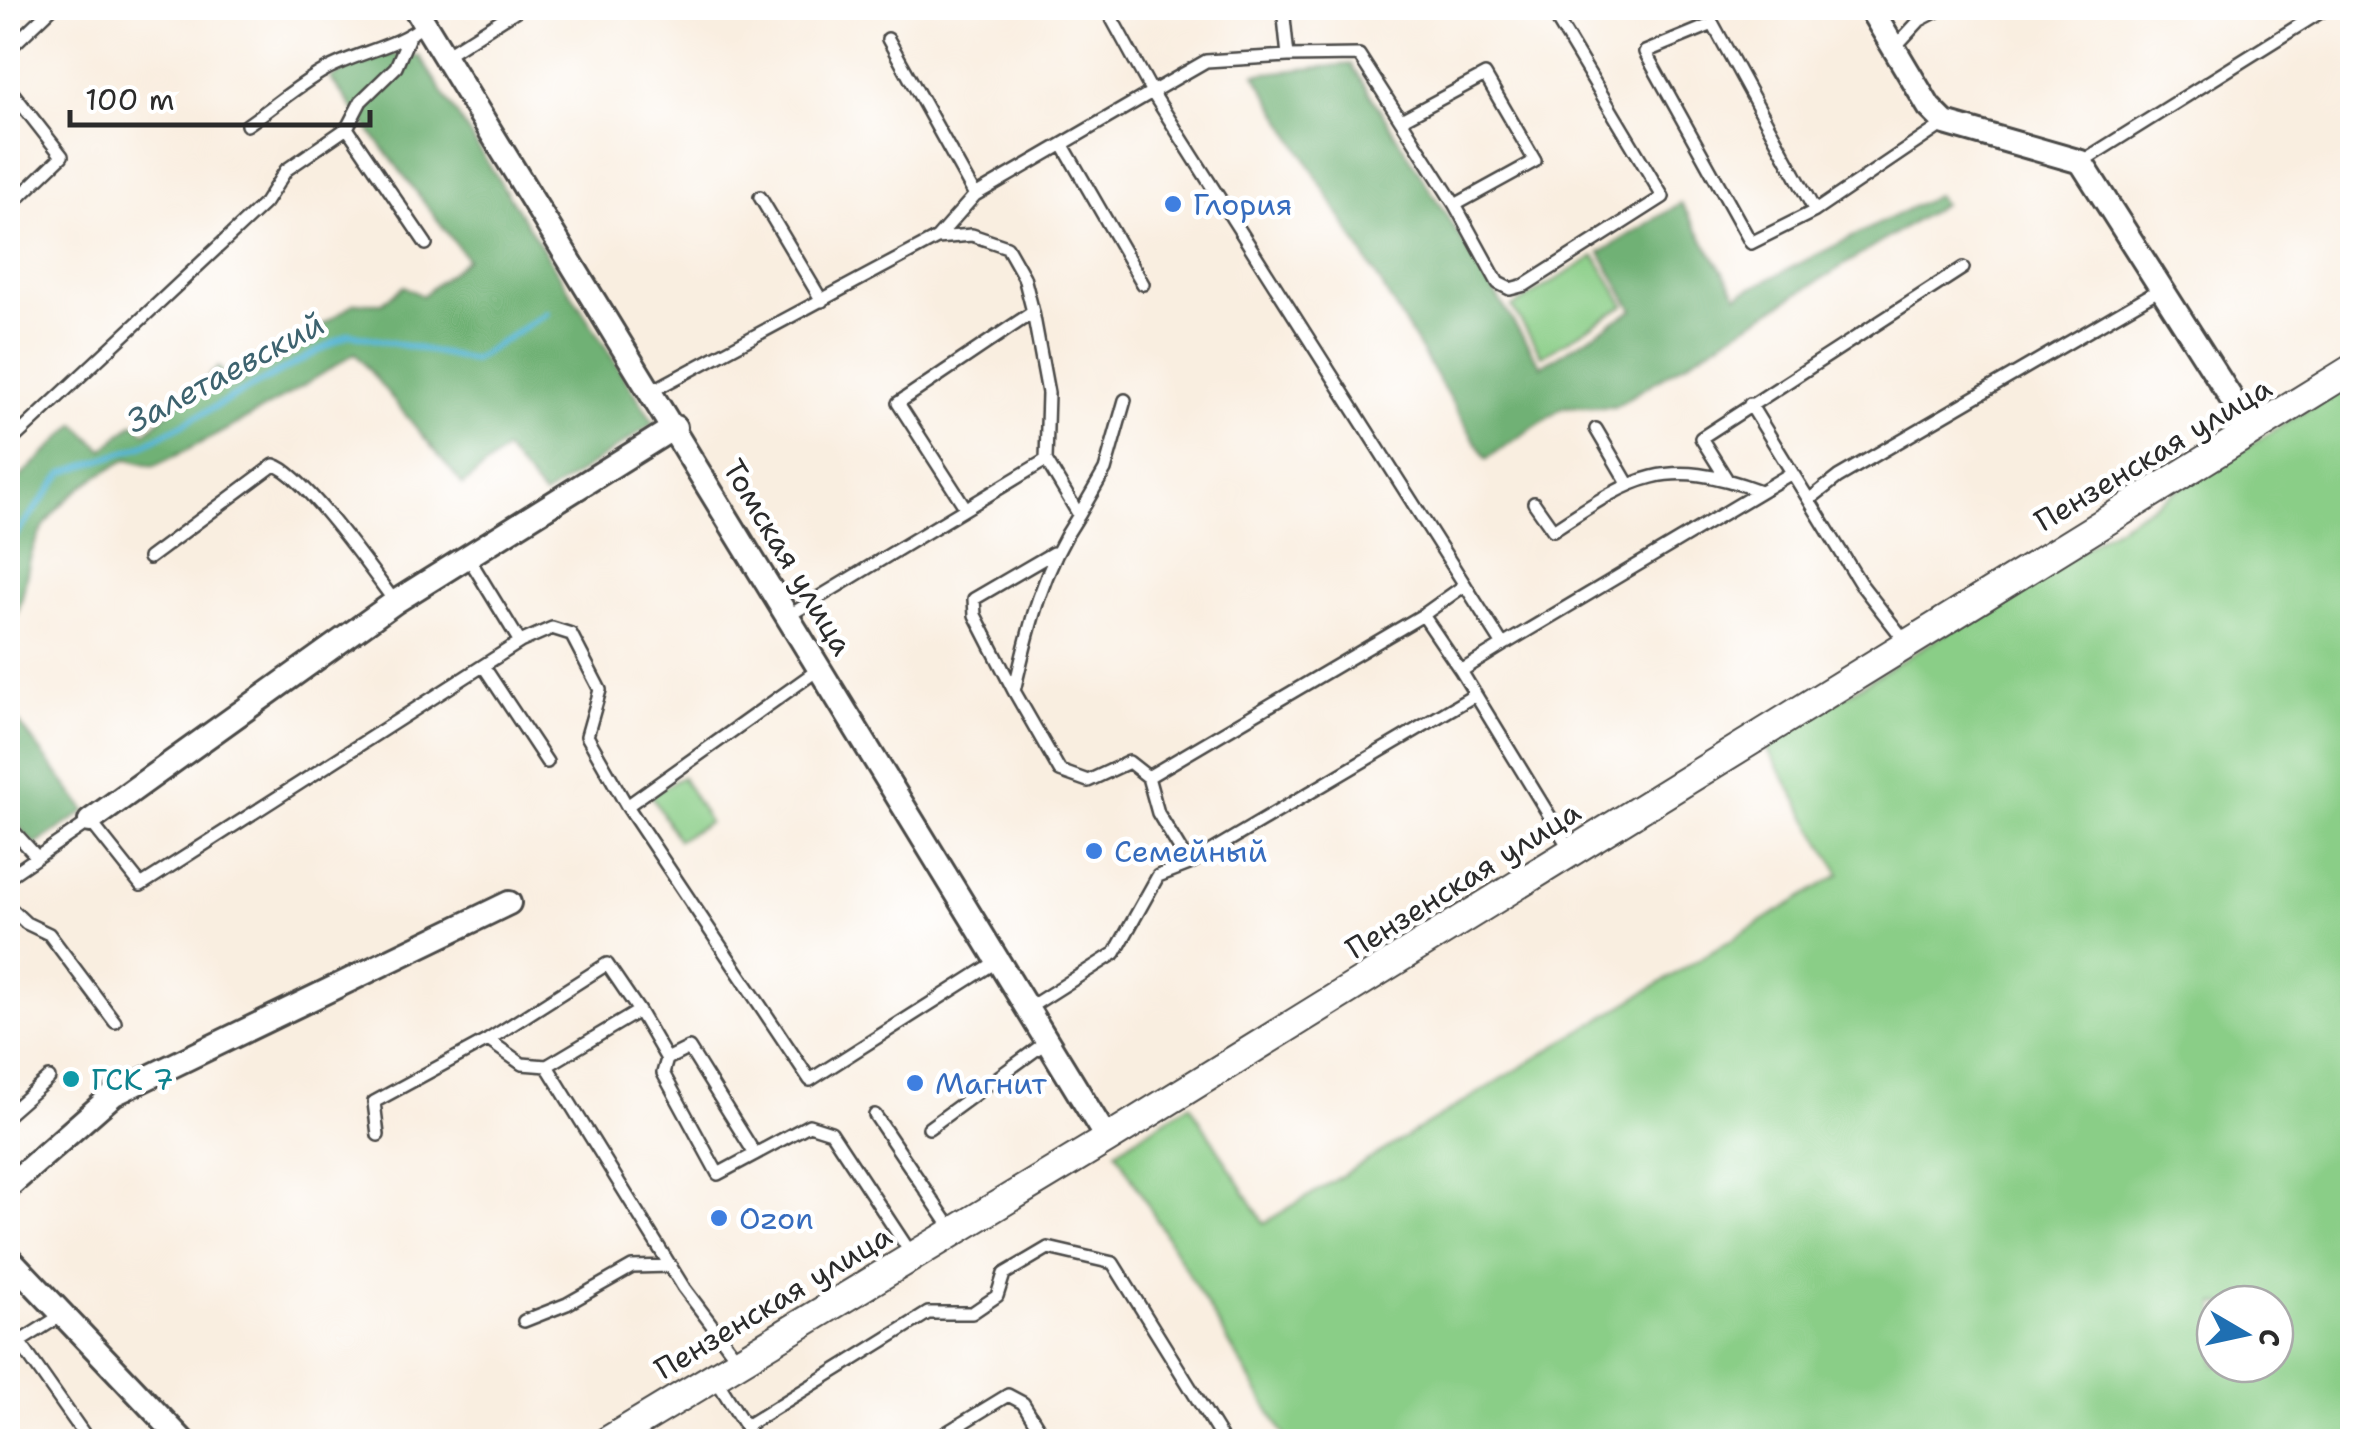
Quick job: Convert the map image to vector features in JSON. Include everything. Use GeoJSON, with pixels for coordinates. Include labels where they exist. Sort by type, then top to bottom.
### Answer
{"type":"FeatureCollection","features":[{"type":"Feature","properties":{"kind":"street"},"geometry":{"type":"LineString","coordinates":[[1870,8],[1929,107],[1945,123],[2080,162],[2252,432]]}},
{"type":"Feature","properties":{"kind":"street","name":"Томская улица"},"geometry":{"type":"LineString","coordinates":[[416,23],[444,56],[652,391],[1107,1139]]}},
{"type":"Feature","properties":{"kind":"street","name":"Пензенская улица"},"geometry":{"type":"LineString","coordinates":[[606,1442],[1107,1139],[2352,370]]}},
{"type":"Feature","properties":{"kind":"street"},"geometry":{"type":"LineString","coordinates":[[90,821],[395,602],[674,427]]}},
{"type":"Feature","properties":{"kind":"street"},"geometry":{"type":"LineString","coordinates":[[8,1187],[114,1094],[168,1064],[509,903]]}},
{"type":"Feature","properties":{"kind":"street"},"geometry":{"type":"LineString","coordinates":[[8,1257],[184,1442]]}},
{"type":"Feature","properties":{"kind":"lane"},"geometry":{"type":"LineString","coordinates":[[8,50],[52,8]]}},
{"type":"Feature","properties":{"kind":"lane"},"geometry":{"type":"LineString","coordinates":[[444,56],[520,8]]}},
{"type":"Feature","properties":{"kind":"lane"},"geometry":{"type":"LineString","coordinates":[[1106,8],[1152,92],[1503,646]]}},
{"type":"Feature","properties":{"kind":"lane"},"geometry":{"type":"LineString","coordinates":[[1283,8],[1288,56]]}},
{"type":"Feature","properties":{"kind":"lane"},"geometry":{"type":"LineString","coordinates":[[652,391],[937,238],[975,194],[1050,149],[1064,147],[1206,61],[1359,55],[1456,205],[1498,283],[1510,289],[1525,285],[1663,197],[1550,8]]}},
{"type":"Feature","properties":{"kind":"lane"},"geometry":{"type":"LineString","coordinates":[[1894,48],[1920,20],[1943,8]]}},
{"type":"Feature","properties":{"kind":"lane"},"geometry":{"type":"LineString","coordinates":[[2080,162],[2328,8]]}},
{"type":"Feature","properties":{"kind":"lane"},"geometry":{"type":"LineString","coordinates":[[248,126],[323,71],[416,23]]}},
{"type":"Feature","properties":{"kind":"lane"},"geometry":{"type":"LineString","coordinates":[[8,444],[265,202],[286,170],[347,128],[360,101],[396,67],[416,23]]}},
{"type":"Feature","properties":{"kind":"lane"},"geometry":{"type":"LineString","coordinates":[[1815,211],[1713,24],[1645,52],[1751,242],[1815,211],[1945,123]]}},
{"type":"Feature","properties":{"kind":"lane"},"geometry":{"type":"LineString","coordinates":[[888,39],[975,194]]}},
{"type":"Feature","properties":{"kind":"lane"},"geometry":{"type":"LineString","coordinates":[[1401,120],[1484,74],[1535,161],[1456,205]]}},
{"type":"Feature","properties":{"kind":"lane"},"geometry":{"type":"LineString","coordinates":[[8,87],[62,156],[8,208]]}},
{"type":"Feature","properties":{"kind":"lane"},"geometry":{"type":"LineString","coordinates":[[347,128],[426,244]]}},
{"type":"Feature","properties":{"kind":"lane"},"geometry":{"type":"LineString","coordinates":[[1064,147],[1143,284]]}},
{"type":"Feature","properties":{"kind":"lane"},"geometry":{"type":"LineString","coordinates":[[760,197],[822,301]]}},
{"type":"Feature","properties":{"kind":"lane"},"geometry":{"type":"LineString","coordinates":[[937,238],[972,235],[1007,248],[1024,277],[1048,393],[1046,460],[1079,515]]}},
{"type":"Feature","properties":{"kind":"lane"},"geometry":{"type":"LineString","coordinates":[[1726,478],[1700,438],[1962,268]]}},
{"type":"Feature","properties":{"kind":"lane"},"geometry":{"type":"LineString","coordinates":[[1810,499],[1838,476],[2162,288]]}},
{"type":"Feature","properties":{"kind":"lane"},"geometry":{"type":"LineString","coordinates":[[965,507],[898,402],[1034,312]]}},
{"type":"Feature","properties":{"kind":"lane"},"geometry":{"type":"LineString","coordinates":[[1014,691],[1037,594],[1054,553],[1106,470],[1125,400]]}},
{"type":"Feature","properties":{"kind":"lane"},"geometry":{"type":"LineString","coordinates":[[1750,404],[1860,583],[1906,642]]}},
{"type":"Feature","properties":{"kind":"lane"},"geometry":{"type":"LineString","coordinates":[[1596,429],[1626,482]]}},
{"type":"Feature","properties":{"kind":"lane"},"geometry":{"type":"LineString","coordinates":[[788,616],[1046,460]]}},
{"type":"Feature","properties":{"kind":"lane"},"geometry":{"type":"LineString","coordinates":[[149,558],[274,465],[285,468],[326,514],[395,602]]}},
{"type":"Feature","properties":{"kind":"lane"},"geometry":{"type":"LineString","coordinates":[[1534,503],[1553,530],[1626,482],[1654,474],[1726,478],[1760,492]]}},
{"type":"Feature","properties":{"kind":"lane"},"geometry":{"type":"LineString","coordinates":[[1462,671],[1790,474]]}},
{"type":"Feature","properties":{"kind":"lane"},"geometry":{"type":"LineString","coordinates":[[1054,553],[974,599],[975,615],[1060,771],[1088,781],[1129,762],[1148,776],[1158,813],[1189,864]]}},
{"type":"Feature","properties":{"kind":"lane"},"geometry":{"type":"LineString","coordinates":[[468,557],[520,642]]}},
{"type":"Feature","properties":{"kind":"lane"},"geometry":{"type":"LineString","coordinates":[[1148,776],[1423,614],[1464,585]]}},
{"type":"Feature","properties":{"kind":"lane"},"geometry":{"type":"LineString","coordinates":[[1423,614],[1572,852]]}},
{"type":"Feature","properties":{"kind":"lane"},"geometry":{"type":"LineString","coordinates":[[8,877],[90,821],[141,885],[520,642],[552,628],[571,634],[600,690],[587,736],[627,806],[810,1080],[1000,960]]}},
{"type":"Feature","properties":{"kind":"lane"},"geometry":{"type":"LineString","coordinates":[[484,667],[547,762]]}},
{"type":"Feature","properties":{"kind":"lane"},"geometry":{"type":"LineString","coordinates":[[627,806],[821,668]]}},
{"type":"Feature","properties":{"kind":"lane"},"geometry":{"type":"LineString","coordinates":[[1030,1007],[1115,953],[1158,876],[1189,864],[1475,695]]}},
{"type":"Feature","properties":{"kind":"lane"},"geometry":{"type":"LineString","coordinates":[[8,825],[37,858]]}},
{"type":"Feature","properties":{"kind":"lane"},"geometry":{"type":"LineString","coordinates":[[8,906],[26,923],[49,934],[115,1022]]}},
{"type":"Feature","properties":{"kind":"lane"},"geometry":{"type":"LineString","coordinates":[[378,1135],[374,1102],[488,1040],[607,964],[668,1059]]}},
{"type":"Feature","properties":{"kind":"lane"},"geometry":{"type":"LineString","coordinates":[[488,1040],[522,1064],[547,1066],[639,1011]]}},
{"type":"Feature","properties":{"kind":"lane"},"geometry":{"type":"LineString","coordinates":[[929,1128],[1049,1040]]}},
{"type":"Feature","properties":{"kind":"lane"},"geometry":{"type":"LineString","coordinates":[[755,1154],[689,1048],[668,1059],[663,1074],[718,1174],[809,1125],[831,1132],[912,1255]]}},
{"type":"Feature","properties":{"kind":"lane"},"geometry":{"type":"LineString","coordinates":[[547,1066],[671,1266],[726,1368],[755,1442]]}},
{"type":"Feature","properties":{"kind":"lane"},"geometry":{"type":"LineString","coordinates":[[8,1114],[49,1078]]}},
{"type":"Feature","properties":{"kind":"lane"},"geometry":{"type":"LineString","coordinates":[[875,1115],[953,1231]]}},
{"type":"Feature","properties":{"kind":"lane"},"geometry":{"type":"LineString","coordinates":[[746,1426],[928,1313],[936,1309],[972,1313],[997,1296],[1008,1271],[1048,1248],[1113,1264],[1224,1442]]}},
{"type":"Feature","properties":{"kind":"lane"},"geometry":{"type":"LineString","coordinates":[[524,1321],[567,1304],[632,1267],[671,1266]]}},
{"type":"Feature","properties":{"kind":"lane"},"geometry":{"type":"LineString","coordinates":[[8,1349],[62,1315]]}},
{"type":"Feature","properties":{"kind":"lane"},"geometry":{"type":"LineString","coordinates":[[20,1344],[86,1436]]}},
{"type":"Feature","properties":{"kind":"lane"},"geometry":{"type":"LineString","coordinates":[[931,1442],[1008,1395],[1023,1403],[1046,1442]]}},
{"type":"Feature","properties":{"kind":"green space"},"geometry":{"type":"Polygon","coordinates":[[[378,53],[420,57],[654,423],[544,496],[505,450],[463,485],[355,353],[256,413],[154,466],[128,459],[75,492],[53,514],[36,541],[19,610],[8,630],[8,489],[76,424],[103,450],[134,423],[145,433],[219,367],[233,386],[355,303],[382,303],[404,286],[422,296],[467,259],[330,78],[378,53]]]}},
{"type":"Feature","properties":{"kind":"green space"},"geometry":{"type":"Polygon","coordinates":[[[1351,64],[1541,366],[1633,310],[1600,253],[1681,203],[1737,295],[1936,195],[1943,204],[1614,407],[1564,407],[1486,459],[1255,74],[1351,64]]]}},
{"type":"Feature","properties":{"kind":"green space"},"geometry":{"type":"Polygon","coordinates":[[[1595,256],[1625,305],[1542,356],[1512,307],[1595,256]]]}},
{"type":"Feature","properties":{"kind":"green space"},"geometry":{"type":"Polygon","coordinates":[[[2347,385],[2352,394],[2352,1441],[1287,1441],[1116,1151],[1190,1104],[1264,1223],[1840,874],[1765,745],[2347,385]]]}},
{"type":"Feature","properties":{"kind":"green space"},"geometry":{"type":"Polygon","coordinates":[[[8,708],[86,811],[35,845],[8,814],[8,708]]]}},
{"type":"Feature","properties":{"kind":"green space"},"geometry":{"type":"Polygon","coordinates":[[[682,777],[709,822],[678,840],[651,795],[682,777]]]}},
{"type":"Feature","properties":{"kind":"waterway","name":"Залетаевский"},"geometry":{"type":"LineString","coordinates":[[8,545],[63,473],[142,446],[350,334],[473,360],[547,313]]}},
{"type":"Feature","properties":{"kind":"place","name":"Глория"},"geometry":{"type":"Point","coordinates":[1173,204]}},
{"type":"Feature","properties":{"kind":"place","name":"Семейный"},"geometry":{"type":"Point","coordinates":[1094,851]}},
{"type":"Feature","properties":{"kind":"place","name":"ГСК 7"},"geometry":{"type":"Point","coordinates":[71,1079]}},
{"type":"Feature","properties":{"kind":"place","name":"Магнит"},"geometry":{"type":"Point","coordinates":[915,1083]}},
{"type":"Feature","properties":{"kind":"place","name":"Ozon"},"geometry":{"type":"Point","coordinates":[719,1218]}}]}
